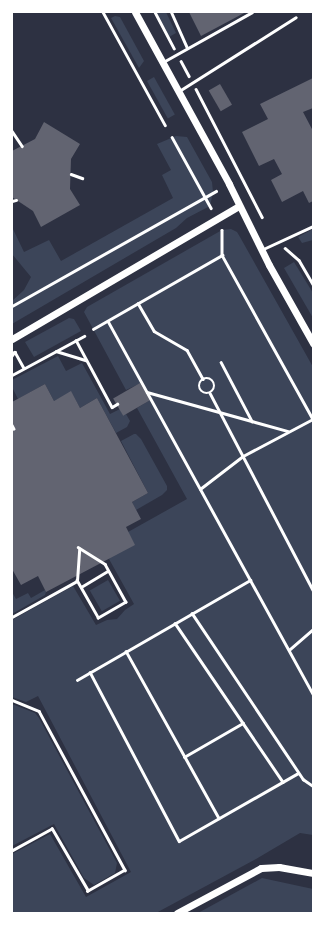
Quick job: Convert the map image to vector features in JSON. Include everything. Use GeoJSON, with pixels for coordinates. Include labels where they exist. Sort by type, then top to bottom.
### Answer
{"type":"FeatureCollection","features":[{"type":"Feature","properties":{"kind":"street"},"geometry":{"type":"LineString","coordinates":[[136,12],[229,184],[261,250],[313,343]]}},
{"type":"Feature","properties":{"kind":"street"},"geometry":{"type":"LineString","coordinates":[[12,339],[239,206]]}},
{"type":"Feature","properties":{"kind":"street"},"geometry":{"type":"LineString","coordinates":[[177,913],[261,868],[279,867],[313,873]]}},
{"type":"Feature","properties":{"kind":"lane"},"geometry":{"type":"LineString","coordinates":[[171,12],[188,48]]}},
{"type":"Feature","properties":{"kind":"lane"},"geometry":{"type":"LineString","coordinates":[[163,62],[252,12]]}},
{"type":"Feature","properties":{"kind":"lane"},"geometry":{"type":"LineString","coordinates":[[179,90],[193,83],[296,17]]}},
{"type":"Feature","properties":{"kind":"lane"},"geometry":{"type":"LineString","coordinates":[[261,250],[313,226]]}},
{"type":"Feature","properties":{"kind":"path"},"geometry":{"type":"LineString","coordinates":[[103,12],[165,125]]}},
{"type":"Feature","properties":{"kind":"path"},"geometry":{"type":"LineString","coordinates":[[155,12],[262,217]]}},
{"type":"Feature","properties":{"kind":"path"},"geometry":{"type":"LineString","coordinates":[[12,131],[22,146]]}},
{"type":"Feature","properties":{"kind":"path"},"geometry":{"type":"LineString","coordinates":[[172,137],[211,208]]}},
{"type":"Feature","properties":{"kind":"path"},"geometry":{"type":"LineString","coordinates":[[71,174],[82,178]]}},
{"type":"Feature","properties":{"kind":"path"},"geometry":{"type":"LineString","coordinates":[[12,306],[216,190]]}},
{"type":"Feature","properties":{"kind":"path"},"geometry":{"type":"LineString","coordinates":[[12,201],[16,200]]}},
{"type":"Feature","properties":{"kind":"path"},"geometry":{"type":"LineString","coordinates":[[200,489],[243,456],[313,419],[222,255],[222,230]]}},
{"type":"Feature","properties":{"kind":"path"},"geometry":{"type":"LineString","coordinates":[[279,242],[299,260],[313,284]]}},
{"type":"Feature","properties":{"kind":"path"},"geometry":{"type":"LineString","coordinates":[[93,329],[222,255]]}},
{"type":"Feature","properties":{"kind":"path"},"geometry":{"type":"LineString","coordinates":[[138,303],[154,331],[187,350],[203,379]]}},
{"type":"Feature","properties":{"kind":"path"},"geometry":{"type":"LineString","coordinates":[[108,321],[313,694]]}},
{"type":"Feature","properties":{"kind":"path"},"geometry":{"type":"LineString","coordinates":[[12,375],[84,336]]}},
{"type":"Feature","properties":{"kind":"path"},"geometry":{"type":"LineString","coordinates":[[76,340],[112,407],[117,404]]}},
{"type":"Feature","properties":{"kind":"path"},"geometry":{"type":"LineString","coordinates":[[56,351],[86,360]]}},
{"type":"Feature","properties":{"kind":"path"},"geometry":{"type":"LineString","coordinates":[[13,354],[24,368]]}},
{"type":"Feature","properties":{"kind":"path"},"geometry":{"type":"LineString","coordinates":[[221,362],[252,422]]}},
{"type":"Feature","properties":{"kind":"path"},"geometry":{"type":"LineString","coordinates":[[203,379],[199,388],[202,392],[210,393]]}},
{"type":"Feature","properties":{"kind":"path"},"geometry":{"type":"LineString","coordinates":[[203,379],[210,379],[214,382],[214,390],[210,393]]}},
{"type":"Feature","properties":{"kind":"path"},"geometry":{"type":"LineString","coordinates":[[147,392],[288,431]]}},
{"type":"Feature","properties":{"kind":"path"},"geometry":{"type":"LineString","coordinates":[[210,393],[313,590]]}},
{"type":"Feature","properties":{"kind":"path"},"geometry":{"type":"LineString","coordinates":[[12,425],[14,429]]}},
{"type":"Feature","properties":{"kind":"path"},"geometry":{"type":"LineString","coordinates":[[79,548],[105,564],[108,571],[126,602],[98,618],[77,581],[79,548]]}},
{"type":"Feature","properties":{"kind":"path"},"geometry":{"type":"LineString","coordinates":[[81,587],[108,571]]}},
{"type":"Feature","properties":{"kind":"path"},"geometry":{"type":"LineString","coordinates":[[77,680],[250,580]]}},
{"type":"Feature","properties":{"kind":"path"},"geometry":{"type":"LineString","coordinates":[[12,617],[77,581]]}},
{"type":"Feature","properties":{"kind":"path"},"geometry":{"type":"LineString","coordinates":[[192,613],[298,772],[303,779],[313,786]]}},
{"type":"Feature","properties":{"kind":"path"},"geometry":{"type":"LineString","coordinates":[[175,623],[283,782]]}},
{"type":"Feature","properties":{"kind":"path"},"geometry":{"type":"LineString","coordinates":[[289,650],[313,629]]}},
{"type":"Feature","properties":{"kind":"path"},"geometry":{"type":"LineString","coordinates":[[126,651],[219,818]]}},
{"type":"Feature","properties":{"kind":"path"},"geometry":{"type":"LineString","coordinates":[[90,672],[179,841],[298,772]]}},
{"type":"Feature","properties":{"kind":"path"},"geometry":{"type":"LineString","coordinates":[[12,700],[39,711],[125,870],[88,891],[52,830],[12,851]]}},
{"type":"Feature","properties":{"kind":"path"},"geometry":{"type":"LineString","coordinates":[[184,756],[243,723]]}},
{"type":"Feature","properties":{"kind":"shaded area"},"geometry":{"type":"Polygon","coordinates":[[[155,12],[166,12],[176,33],[169,37],[155,12]]]}},
{"type":"Feature","properties":{"kind":"shaded area"},"geometry":{"type":"Polygon","coordinates":[[[115,16],[120,17],[144,61],[139,68],[111,18],[115,16]]]}},
{"type":"Feature","properties":{"kind":"shaded area"},"geometry":{"type":"Polygon","coordinates":[[[154,77],[175,115],[168,118],[147,81],[154,77]]]}},
{"type":"Feature","properties":{"kind":"shaded area"},"geometry":{"type":"Polygon","coordinates":[[[176,136],[187,137],[212,182],[213,192],[210,206],[187,218],[176,228],[12,324],[12,301],[24,290],[31,277],[12,254],[12,227],[24,252],[49,240],[61,261],[173,198],[162,175],[171,170],[157,144],[176,136]]]}},
{"type":"Feature","properties":{"kind":"shaded area"},"geometry":{"type":"Polygon","coordinates":[[[231,229],[237,232],[240,237],[313,367],[313,835],[300,833],[256,859],[156,913],[12,913],[12,854],[50,834],[86,897],[131,872],[38,696],[26,702],[12,697],[12,620],[73,586],[96,625],[107,620],[117,619],[125,610],[134,604],[109,559],[128,532],[187,499],[137,408],[150,400],[141,383],[126,390],[84,312],[87,307],[222,230],[231,229]]]}},
{"type":"Feature","properties":{"kind":"shaded area"},"geometry":{"type":"Polygon","coordinates":[[[313,229],[313,240],[302,243],[298,237],[313,229]]]}},
{"type":"Feature","properties":{"kind":"shaded area"},"geometry":{"type":"Polygon","coordinates":[[[294,262],[313,293],[313,318],[284,268],[294,262]]]}},
{"type":"Feature","properties":{"kind":"shaded area"},"geometry":{"type":"Polygon","coordinates":[[[69,318],[74,319],[81,331],[34,357],[25,342],[69,318]]]}},
{"type":"Feature","properties":{"kind":"shaded area"},"geometry":{"type":"Polygon","coordinates":[[[58,356],[66,371],[82,363],[110,414],[120,409],[123,415],[126,414],[130,421],[127,427],[116,433],[97,398],[80,408],[71,392],[54,401],[45,384],[18,399],[12,387],[12,380],[58,356]]]}},
{"type":"Feature","properties":{"kind":"shaded area"},"geometry":{"type":"Polygon","coordinates":[[[134,434],[141,439],[167,486],[167,490],[162,495],[136,510],[132,502],[148,493],[121,441],[134,434]]]}},
{"type":"Feature","properties":{"kind":"shaded area"},"geometry":{"type":"Polygon","coordinates":[[[108,580],[120,601],[102,611],[90,590],[108,580]]]}},
{"type":"Feature","properties":{"kind":"shaded area"},"geometry":{"type":"Polygon","coordinates":[[[45,590],[45,595],[12,614],[12,592],[16,599],[28,593],[31,598],[45,590]]]}},
{"type":"Feature","properties":{"kind":"shaded area"},"geometry":{"type":"Polygon","coordinates":[[[12,704],[35,713],[39,718],[117,863],[115,873],[94,885],[84,878],[54,824],[12,846],[12,704]]]}},
{"type":"Feature","properties":{"kind":"shaded area"},"geometry":{"type":"Polygon","coordinates":[[[262,878],[313,889],[313,913],[198,913],[262,878]]]}},
{"type":"Feature","properties":{"kind":"building"},"geometry":{"type":"Polygon","coordinates":[[[189,12],[246,12],[201,36],[189,12]]]}},
{"type":"Feature","properties":{"kind":"building"},"geometry":{"type":"Polygon","coordinates":[[[313,78],[313,108],[303,112],[313,131],[313,201],[309,203],[303,191],[282,202],[271,180],[282,174],[274,159],[259,166],[242,132],[268,119],[260,104],[313,78]]]}},
{"type":"Feature","properties":{"kind":"building"},"geometry":{"type":"Polygon","coordinates":[[[220,84],[232,105],[221,111],[209,90],[220,84]]]}},
{"type":"Feature","properties":{"kind":"building"},"geometry":{"type":"Polygon","coordinates":[[[44,122],[80,144],[71,159],[70,189],[80,205],[41,227],[33,211],[12,197],[12,151],[35,139],[44,122]]]}},
{"type":"Feature","properties":{"kind":"building"},"geometry":{"type":"Polygon","coordinates":[[[140,383],[150,400],[123,416],[113,399],[140,383]]]}},
{"type":"Feature","properties":{"kind":"building"},"geometry":{"type":"Polygon","coordinates":[[[45,384],[54,401],[71,391],[80,408],[97,398],[148,493],[132,502],[141,519],[126,527],[135,545],[46,592],[38,576],[21,585],[12,569],[12,402],[45,384]]]}}]}
